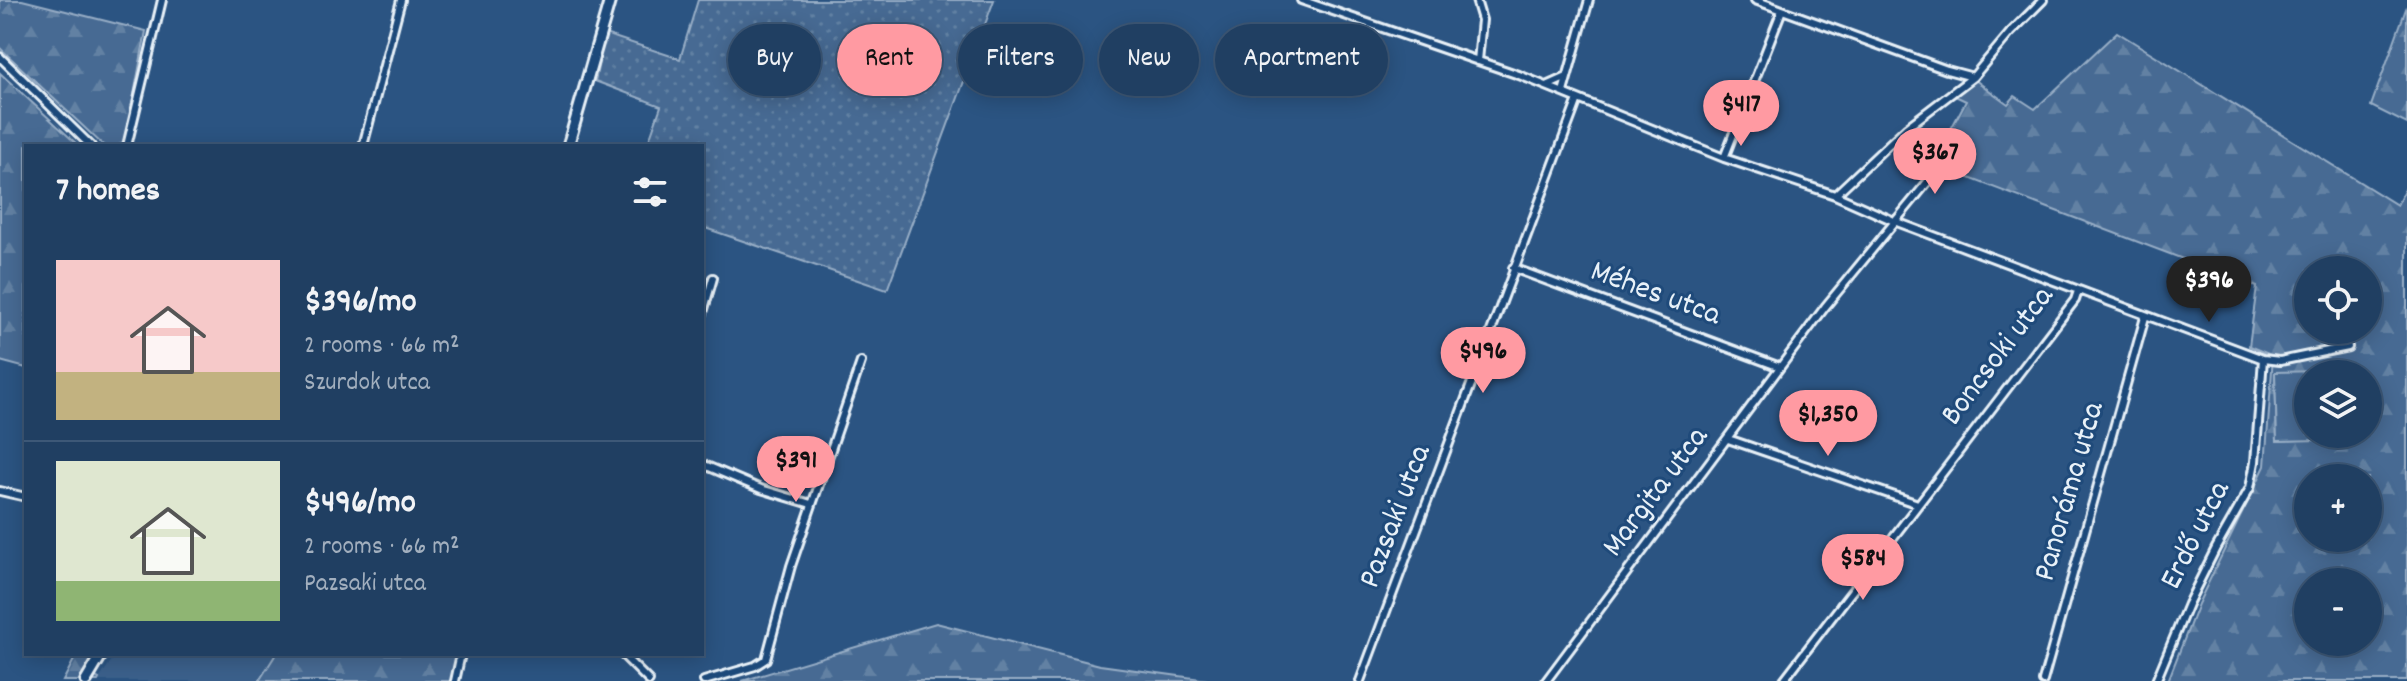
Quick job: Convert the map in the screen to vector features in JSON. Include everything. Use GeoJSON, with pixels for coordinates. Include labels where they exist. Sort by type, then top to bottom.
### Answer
{"type":"FeatureCollection","features":[{"type":"Feature","properties":{"kind":"main road"},"geometry":{"type":"LineString","coordinates":[[569,144],[610,0]]}},
{"type":"Feature","properties":{"kind":"main road"},"geometry":{"type":"LineString","coordinates":[[86,681],[101,656]]}},
{"type":"Feature","properties":{"kind":"street"},"geometry":{"type":"LineString","coordinates":[[127,144],[162,0]]}},
{"type":"Feature","properties":{"kind":"street"},"geometry":{"type":"LineString","coordinates":[[364,144],[401,0]]}},
{"type":"Feature","properties":{"kind":"street"},"geometry":{"type":"LineString","coordinates":[[1301,0],[1325,4],[1547,86],[1724,158],[1835,195],[1894,221],[2263,359],[2280,361],[2348,347]]}},
{"type":"Feature","properties":{"kind":"street"},"geometry":{"type":"LineString","coordinates":[[1476,0],[1482,20],[1478,61]]}},
{"type":"Feature","properties":{"kind":"street"},"geometry":{"type":"LineString","coordinates":[[1563,92],[1589,0]]}},
{"type":"Feature","properties":{"kind":"street"},"geometry":{"type":"LineString","coordinates":[[1755,0],[1973,77]]}},
{"type":"Feature","properties":{"kind":"street"},"geometry":{"type":"LineString","coordinates":[[1835,195],[1906,128],[1973,77],[2043,0]]}},
{"type":"Feature","properties":{"kind":"street"},"geometry":{"type":"LineString","coordinates":[[1724,158],[1782,10]]}},
{"type":"Feature","properties":{"kind":"street"},"geometry":{"type":"LineString","coordinates":[[0,57],[89,144]]}},
{"type":"Feature","properties":{"kind":"street"},"geometry":{"type":"LineString","coordinates":[[1547,86],[1567,77]]}},
{"type":"Feature","properties":{"kind":"street","name":"Pazsaki utca"},"geometry":{"type":"LineString","coordinates":[[1360,681],[1578,99]]}},
{"type":"Feature","properties":{"kind":"street","name":"Margita utca"},"geometry":{"type":"LineString","coordinates":[[1546,681],[1780,367],[1930,179],[1933,171],[1931,157]]}},
{"type":"Feature","properties":{"kind":"street","name":"Méhes utca"},"geometry":{"type":"LineString","coordinates":[[1513,268],[1780,367]]}},
{"type":"Feature","properties":{"kind":"street"},"geometry":{"type":"LineString","coordinates":[[704,309],[713,278]]}},
{"type":"Feature","properties":{"kind":"street","name":"Boncsoki utca"},"geometry":{"type":"LineString","coordinates":[[1783,681],[2075,300],[2078,291]]}},
{"type":"Feature","properties":{"kind":"street","name":"Panoráma utca"},"geometry":{"type":"LineString","coordinates":[[2043,681],[2145,317]]}},
{"type":"Feature","properties":{"kind":"street","name":"Erdő utca"},"geometry":{"type":"LineString","coordinates":[[2156,681],[2188,604],[2250,488],[2263,359]]}},
{"type":"Feature","properties":{"kind":"street"},"geometry":{"type":"LineString","coordinates":[[704,681],[763,662],[769,650],[791,566],[861,362]]}},
{"type":"Feature","properties":{"kind":"street"},"geometry":{"type":"LineString","coordinates":[[1728,439],[1918,504]]}},
{"type":"Feature","properties":{"kind":"street"},"geometry":{"type":"LineString","coordinates":[[704,465],[761,489],[811,504]]}},
{"type":"Feature","properties":{"kind":"street"},"geometry":{"type":"LineString","coordinates":[[0,491],[24,497]]}},
{"type":"Feature","properties":{"kind":"street"},"geometry":{"type":"LineString","coordinates":[[455,681],[461,656]]}},
{"type":"Feature","properties":{"kind":"street"},"geometry":{"type":"LineString","coordinates":[[624,656],[649,681]]}},
{"type":"Feature","properties":{"kind":"shaded area"},"geometry":{"type":"Polygon","coordinates":[[[115,656],[275,656],[259,681],[98,681],[115,656]]]}},
{"type":"Feature","properties":{"kind":"green space"},"geometry":{"type":"Polygon","coordinates":[[[0,0],[22,0],[146,31],[127,132],[122,144],[102,144],[0,48],[0,0]]]}},
{"type":"Feature","properties":{"kind":"green space"},"geometry":{"type":"Polygon","coordinates":[[[698,0],[994,0],[985,24],[958,24],[959,96],[887,290],[704,228],[704,144],[648,144],[661,106],[595,81],[605,34],[680,59],[698,0]]]}},
{"type":"Feature","properties":{"kind":"green space"},"geometry":{"type":"Polygon","coordinates":[[[2407,6],[2407,124],[2371,106],[2407,6]]]}},
{"type":"Feature","properties":{"kind":"green space"},"geometry":{"type":"Polygon","coordinates":[[[2117,32],[2397,205],[2407,185],[2407,681],[2168,681],[2198,604],[2265,466],[2273,356],[2249,346],[2257,287],[1932,164],[1966,101],[1953,95],[1975,80],[2008,104],[2015,96],[2035,109],[2117,32]]]}},
{"type":"Feature","properties":{"kind":"green space"},"geometry":{"type":"Polygon","coordinates":[[[0,73],[77,144],[24,144],[24,367],[0,361],[0,73]]]}},
{"type":"Feature","properties":{"kind":"green space"},"geometry":{"type":"Polygon","coordinates":[[[2275,372],[2294,372],[2294,441],[2277,441],[2275,372]]]}},
{"type":"Feature","properties":{"kind":"green space"},"geometry":{"type":"Polygon","coordinates":[[[936,623],[1100,665],[1215,681],[742,681],[936,623]]]}},
{"type":"Feature","properties":{"kind":"green space"},"geometry":{"type":"Polygon","coordinates":[[[76,656],[94,656],[87,672],[98,681],[63,681],[76,656]]]}},
{"type":"Feature","properties":{"kind":"green space"},"geometry":{"type":"Polygon","coordinates":[[[275,656],[458,656],[454,681],[259,681],[275,656]]]}}]}
